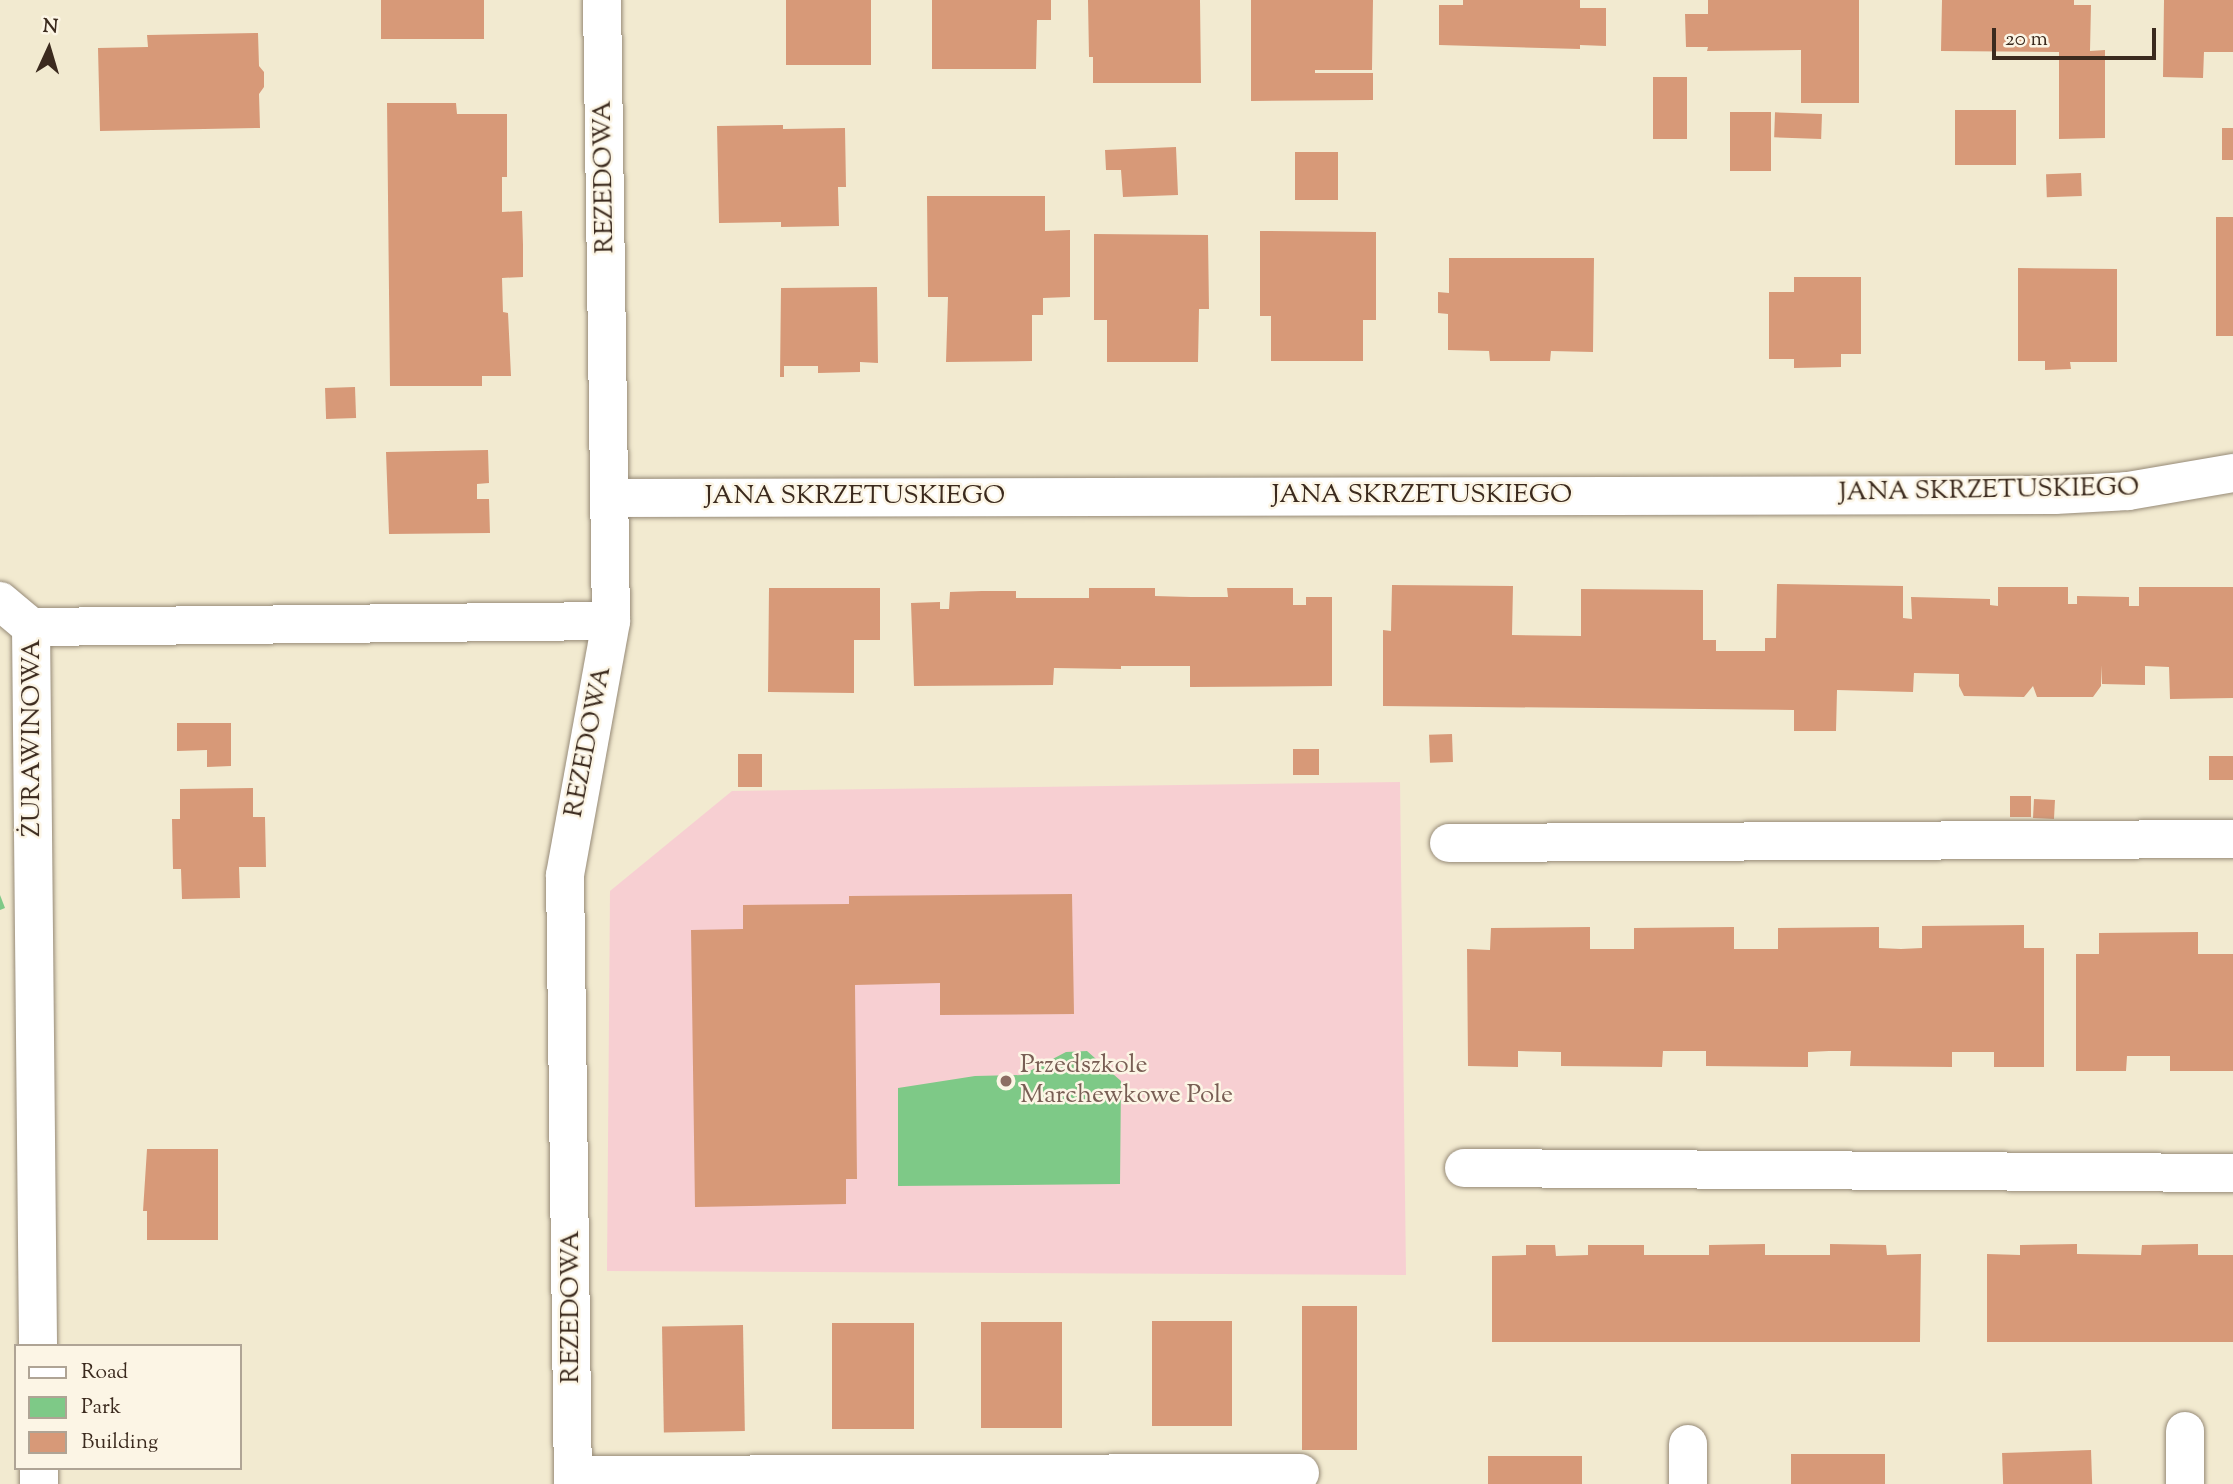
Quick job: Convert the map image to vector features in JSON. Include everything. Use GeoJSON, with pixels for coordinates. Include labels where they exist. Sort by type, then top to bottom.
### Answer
{"type":"FeatureCollection","features":[{"type":"Feature","properties":{"kind":"street","name":"REZEDOWA"},"geometry":{"type":"LineString","coordinates":[[573,1480],[565,875],[611,621],[602,0]]}},
{"type":"Feature","properties":{"kind":"street","name":"JANA SKRZETUSKIEGO"},"geometry":{"type":"LineString","coordinates":[[609,498],[2055,495],[2128,491],[2233,473]]}},
{"type":"Feature","properties":{"kind":"street"},"geometry":{"type":"LineString","coordinates":[[0,601],[31,627]]}},
{"type":"Feature","properties":{"kind":"street","name":"ŻURAWINOWA"},"geometry":{"type":"LineString","coordinates":[[38,1344],[31,627],[611,621]]}},
{"type":"Feature","properties":{"kind":"street"},"geometry":{"type":"LineString","coordinates":[[1450,843],[2233,839]]}},
{"type":"Feature","properties":{"kind":"street"},"geometry":{"type":"LineString","coordinates":[[1464,1168],[2233,1173]]}},
{"type":"Feature","properties":{"kind":"street"},"geometry":{"type":"LineString","coordinates":[[2185,1431],[2185,1484]]}},
{"type":"Feature","properties":{"kind":"street"},"geometry":{"type":"LineString","coordinates":[[1688,1444],[1688,1484]]}},
{"type":"Feature","properties":{"kind":"street"},"geometry":{"type":"LineString","coordinates":[[573,1480],[1300,1473]]}},
{"type":"Feature","properties":{"kind":"shaded area","name":"Przedszkole Marchewkowe Pole"},"geometry":{"type":"Polygon","coordinates":[[[1400,782],[1406,1275],[607,1271],[610,891],[732,791],[1400,782]]]}},
{"type":"Feature","properties":{"kind":"green space"},"geometry":{"type":"Polygon","coordinates":[[[0,895],[5,908],[0,910],[0,895]]]}},
{"type":"Feature","properties":{"kind":"green space"},"geometry":{"type":"Polygon","coordinates":[[[1087,1051],[1121,1081],[1120,1184],[898,1186],[898,1088],[975,1076],[1022,1075],[1066,1052],[1087,1051]]]}},
{"type":"Feature","properties":{"kind":"building"},"geometry":{"type":"Polygon","coordinates":[[[381,0],[484,0],[484,39],[381,39],[381,0]]]}},
{"type":"Feature","properties":{"kind":"building"},"geometry":{"type":"Polygon","coordinates":[[[786,0],[871,0],[871,65],[786,65],[786,0]]]}},
{"type":"Feature","properties":{"kind":"building"},"geometry":{"type":"Polygon","coordinates":[[[932,0],[1051,0],[1051,20],[1037,20],[1036,69],[932,69],[932,0]]]}},
{"type":"Feature","properties":{"kind":"building"},"geometry":{"type":"Polygon","coordinates":[[[1088,0],[1200,0],[1201,83],[1093,83],[1093,57],[1089,57],[1088,0]]]}},
{"type":"Feature","properties":{"kind":"building"},"geometry":{"type":"Polygon","coordinates":[[[1251,0],[1373,0],[1372,70],[1315,70],[1315,73],[1373,73],[1373,100],[1251,101],[1251,0]]]}},
{"type":"Feature","properties":{"kind":"building"},"geometry":{"type":"Polygon","coordinates":[[[1463,0],[1580,0],[1580,8],[1606,8],[1606,46],[1580,45],[1580,49],[1439,45],[1439,5],[1463,5],[1463,0]]]}},
{"type":"Feature","properties":{"kind":"building"},"geometry":{"type":"Polygon","coordinates":[[[1708,0],[1859,0],[1859,103],[1801,103],[1801,50],[1707,51],[1708,47],[1686,47],[1685,14],[1708,14],[1708,0]]]}},
{"type":"Feature","properties":{"kind":"building"},"geometry":{"type":"Polygon","coordinates":[[[1942,0],[2074,0],[2074,5],[2091,5],[2090,51],[2105,50],[2105,138],[2059,139],[2059,52],[1941,51],[1942,0]]]}},
{"type":"Feature","properties":{"kind":"building"},"geometry":{"type":"Polygon","coordinates":[[[2164,0],[2233,0],[2233,52],[2204,52],[2203,78],[2163,77],[2164,0]]]}},
{"type":"Feature","properties":{"kind":"building"},"geometry":{"type":"Polygon","coordinates":[[[258,33],[259,66],[264,72],[264,87],[259,94],[260,128],[100,131],[98,48],[148,47],[147,35],[258,33]]]}},
{"type":"Feature","properties":{"kind":"building"},"geometry":{"type":"Polygon","coordinates":[[[1653,77],[1687,77],[1687,139],[1653,139],[1653,77]]]}},
{"type":"Feature","properties":{"kind":"building"},"geometry":{"type":"Polygon","coordinates":[[[387,103],[456,103],[457,114],[507,114],[507,177],[502,177],[502,212],[522,211],[523,245],[523,277],[502,278],[503,312],[508,313],[511,376],[482,376],[482,386],[390,386],[387,103]]]}},
{"type":"Feature","properties":{"kind":"building"},"geometry":{"type":"Polygon","coordinates":[[[1955,110],[2016,110],[2016,165],[1955,165],[1955,110]]]}},
{"type":"Feature","properties":{"kind":"building"},"geometry":{"type":"Polygon","coordinates":[[[1730,112],[1771,112],[1771,171],[1730,171],[1730,112]]]}},
{"type":"Feature","properties":{"kind":"building"},"geometry":{"type":"Polygon","coordinates":[[[1775,112],[1822,114],[1821,139],[1774,137],[1775,112]]]}},
{"type":"Feature","properties":{"kind":"building"},"geometry":{"type":"Polygon","coordinates":[[[783,125],[783,129],[845,128],[846,187],[838,187],[839,226],[781,227],[781,222],[719,223],[717,126],[783,125]]]}},
{"type":"Feature","properties":{"kind":"building"},"geometry":{"type":"Polygon","coordinates":[[[2222,128],[2233,128],[2233,160],[2222,160],[2222,128]]]}},
{"type":"Feature","properties":{"kind":"building"},"geometry":{"type":"Polygon","coordinates":[[[1176,147],[1178,195],[1123,197],[1121,170],[1106,170],[1105,150],[1176,147]]]}},
{"type":"Feature","properties":{"kind":"building"},"geometry":{"type":"Polygon","coordinates":[[[1295,152],[1338,152],[1338,200],[1295,200],[1295,152]]]}},
{"type":"Feature","properties":{"kind":"building"},"geometry":{"type":"Polygon","coordinates":[[[2081,173],[2082,196],[2047,197],[2046,174],[2081,173]]]}},
{"type":"Feature","properties":{"kind":"building"},"geometry":{"type":"Polygon","coordinates":[[[927,196],[1045,196],[1045,231],[1070,230],[1070,297],[1043,298],[1043,315],[1032,315],[1032,361],[946,362],[948,297],[928,297],[927,196]]]}},
{"type":"Feature","properties":{"kind":"building"},"geometry":{"type":"Polygon","coordinates":[[[2216,217],[2233,217],[2233,336],[2216,336],[2216,217]]]}},
{"type":"Feature","properties":{"kind":"building"},"geometry":{"type":"Polygon","coordinates":[[[1260,231],[1376,232],[1376,320],[1363,320],[1363,361],[1271,361],[1271,316],[1260,316],[1260,231]]]}},
{"type":"Feature","properties":{"kind":"building"},"geometry":{"type":"Polygon","coordinates":[[[1094,234],[1208,235],[1209,309],[1199,309],[1198,362],[1107,362],[1107,320],[1094,320],[1094,234]]]}},
{"type":"Feature","properties":{"kind":"building"},"geometry":{"type":"Polygon","coordinates":[[[1449,258],[1594,258],[1593,352],[1551,351],[1550,361],[1490,361],[1489,351],[1448,350],[1448,314],[1438,313],[1438,292],[1449,293],[1449,258]]]}},
{"type":"Feature","properties":{"kind":"building"},"geometry":{"type":"Polygon","coordinates":[[[2018,268],[2117,269],[2117,362],[2070,362],[2071,369],[2045,370],[2045,361],[2018,361],[2018,268]]]}},
{"type":"Feature","properties":{"kind":"building"},"geometry":{"type":"Polygon","coordinates":[[[1794,277],[1861,277],[1861,354],[1841,354],[1841,367],[1794,368],[1794,359],[1769,359],[1769,292],[1794,292],[1794,277]]]}},
{"type":"Feature","properties":{"kind":"building"},"geometry":{"type":"Polygon","coordinates":[[[877,287],[878,363],[860,362],[860,372],[818,373],[818,366],[784,366],[784,377],[780,377],[781,288],[877,287]]]}},
{"type":"Feature","properties":{"kind":"building"},"geometry":{"type":"Polygon","coordinates":[[[355,387],[356,418],[326,419],[325,388],[355,387]]]}},
{"type":"Feature","properties":{"kind":"building"},"geometry":{"type":"Polygon","coordinates":[[[488,450],[489,483],[477,484],[477,499],[489,499],[490,533],[389,534],[386,452],[488,450]]]}},
{"type":"Feature","properties":{"kind":"building"},"geometry":{"type":"Polygon","coordinates":[[[1777,584],[1903,586],[1903,618],[1912,619],[1911,597],[1990,599],[1990,605],[1998,606],[1998,587],[2068,587],[2068,604],[2077,604],[2077,596],[2129,597],[2129,606],[2139,606],[2139,587],[2233,587],[2233,698],[2170,699],[2169,667],[2145,666],[2145,685],[2102,684],[2101,665],[2101,686],[2093,697],[2037,697],[2033,686],[2024,697],[1964,696],[1959,686],[1959,674],[1914,673],[1913,692],[1837,690],[1836,731],[1794,731],[1794,710],[1383,706],[1383,630],[1391,631],[1392,585],[1513,586],[1512,635],[1581,636],[1581,589],[1703,590],[1703,640],[1716,640],[1716,651],[1765,651],[1765,638],[1776,638],[1777,584]]]}},
{"type":"Feature","properties":{"kind":"building"},"geometry":{"type":"Polygon","coordinates":[[[769,588],[880,588],[880,640],[854,640],[854,693],[768,692],[769,588]]]}},
{"type":"Feature","properties":{"kind":"building"},"geometry":{"type":"Polygon","coordinates":[[[1089,588],[1155,588],[1155,596],[1228,597],[1227,588],[1293,588],[1293,605],[1306,605],[1306,597],[1332,597],[1332,686],[1190,687],[1190,666],[1121,666],[1121,669],[1054,668],[1053,685],[914,686],[911,603],[940,602],[940,609],[949,609],[950,592],[982,591],[1016,591],[1016,598],[1089,598],[1089,588]]]}},
{"type":"Feature","properties":{"kind":"building"},"geometry":{"type":"Polygon","coordinates":[[[177,723],[231,723],[231,766],[207,767],[207,750],[177,751],[177,723]]]}},
{"type":"Feature","properties":{"kind":"building"},"geometry":{"type":"Polygon","coordinates":[[[1452,734],[1453,762],[1430,763],[1429,735],[1452,734]]]}},
{"type":"Feature","properties":{"kind":"building"},"geometry":{"type":"Polygon","coordinates":[[[1293,749],[1319,749],[1319,775],[1293,775],[1293,749]]]}},
{"type":"Feature","properties":{"kind":"building"},"geometry":{"type":"Polygon","coordinates":[[[738,754],[762,754],[762,787],[738,787],[738,754]]]}},
{"type":"Feature","properties":{"kind":"building"},"geometry":{"type":"Polygon","coordinates":[[[2209,756],[2233,756],[2233,780],[2209,780],[2209,756]]]}},
{"type":"Feature","properties":{"kind":"building"},"geometry":{"type":"Polygon","coordinates":[[[253,788],[253,817],[265,817],[266,867],[239,867],[240,898],[182,899],[181,869],[173,869],[172,819],[180,819],[180,789],[253,788]]]}},
{"type":"Feature","properties":{"kind":"building"},"geometry":{"type":"Polygon","coordinates":[[[2010,796],[2031,796],[2031,817],[2010,817],[2010,796]]]}},
{"type":"Feature","properties":{"kind":"building"},"geometry":{"type":"Polygon","coordinates":[[[2034,799],[2055,800],[2054,819],[2033,818],[2034,799]]]}},
{"type":"Feature","properties":{"kind":"building"},"geometry":{"type":"Polygon","coordinates":[[[1072,894],[1074,1014],[940,1015],[940,983],[855,985],[857,1179],[846,1179],[846,1204],[695,1207],[691,930],[743,929],[743,905],[849,904],[849,896],[1072,894]]]}},
{"type":"Feature","properties":{"kind":"building"},"geometry":{"type":"Polygon","coordinates":[[[2024,925],[2024,948],[2044,948],[2044,1067],[1994,1067],[1994,1052],[1952,1052],[1952,1067],[1850,1066],[1851,1051],[1808,1052],[1808,1067],[1706,1066],[1706,1051],[1663,1051],[1662,1067],[1561,1066],[1561,1052],[1518,1051],[1518,1067],[1468,1066],[1467,949],[1490,950],[1491,928],[1590,927],[1590,949],[1634,949],[1634,928],[1734,927],[1734,949],[1778,949],[1778,928],[1879,927],[1879,948],[1901,949],[1922,948],[1922,926],[2024,925]]]}},
{"type":"Feature","properties":{"kind":"building"},"geometry":{"type":"Polygon","coordinates":[[[2198,932],[2198,954],[2233,954],[2233,1071],[2170,1071],[2170,1056],[2127,1056],[2126,1071],[2076,1071],[2076,954],[2099,954],[2099,933],[2198,932]]]}},
{"type":"Feature","properties":{"kind":"building"},"geometry":{"type":"Polygon","coordinates":[[[147,1149],[218,1149],[218,1240],[147,1240],[147,1211],[143,1211],[147,1149]]]}},
{"type":"Feature","properties":{"kind":"building"},"geometry":{"type":"Polygon","coordinates":[[[1765,1244],[1765,1255],[1830,1255],[1830,1244],[1886,1245],[1887,1255],[1921,1254],[1920,1342],[1492,1342],[1492,1256],[1526,1255],[1526,1245],[1555,1245],[1556,1256],[1588,1255],[1588,1245],[1644,1245],[1644,1255],[1709,1255],[1709,1245],[1765,1244]]]}},
{"type":"Feature","properties":{"kind":"building"},"geometry":{"type":"Polygon","coordinates":[[[2077,1244],[2077,1254],[2141,1255],[2142,1245],[2198,1244],[2198,1255],[2233,1255],[2233,1342],[1987,1342],[1987,1254],[2020,1255],[2020,1245],[2077,1244]]]}},
{"type":"Feature","properties":{"kind":"building"},"geometry":{"type":"Polygon","coordinates":[[[1302,1306],[1357,1306],[1357,1450],[1302,1450],[1302,1306]]]}},
{"type":"Feature","properties":{"kind":"building"},"geometry":{"type":"Polygon","coordinates":[[[1152,1321],[1232,1321],[1232,1426],[1152,1426],[1152,1321]]]}},
{"type":"Feature","properties":{"kind":"building"},"geometry":{"type":"Polygon","coordinates":[[[981,1322],[1062,1322],[1062,1428],[981,1428],[981,1322]]]}},
{"type":"Feature","properties":{"kind":"building"},"geometry":{"type":"Polygon","coordinates":[[[832,1323],[914,1323],[914,1429],[832,1429],[832,1323]]]}},
{"type":"Feature","properties":{"kind":"building"},"geometry":{"type":"Polygon","coordinates":[[[743,1325],[745,1431],[664,1432],[662,1326],[743,1325]]]}},
{"type":"Feature","properties":{"kind":"building"},"geometry":{"type":"Polygon","coordinates":[[[2091,1450],[2092,1484],[2003,1484],[2002,1453],[2091,1450]]]}},
{"type":"Feature","properties":{"kind":"building"},"geometry":{"type":"Polygon","coordinates":[[[1791,1454],[1885,1454],[1885,1484],[1791,1484],[1791,1454]]]}},
{"type":"Feature","properties":{"kind":"building"},"geometry":{"type":"Polygon","coordinates":[[[1488,1456],[1582,1456],[1582,1484],[1488,1484],[1488,1456]]]}},
{"type":"Feature","properties":{"kind":"place","name":"Przedszkole Marchewkowe Pole"},"geometry":{"type":"Point","coordinates":[1006,1081]}}]}
